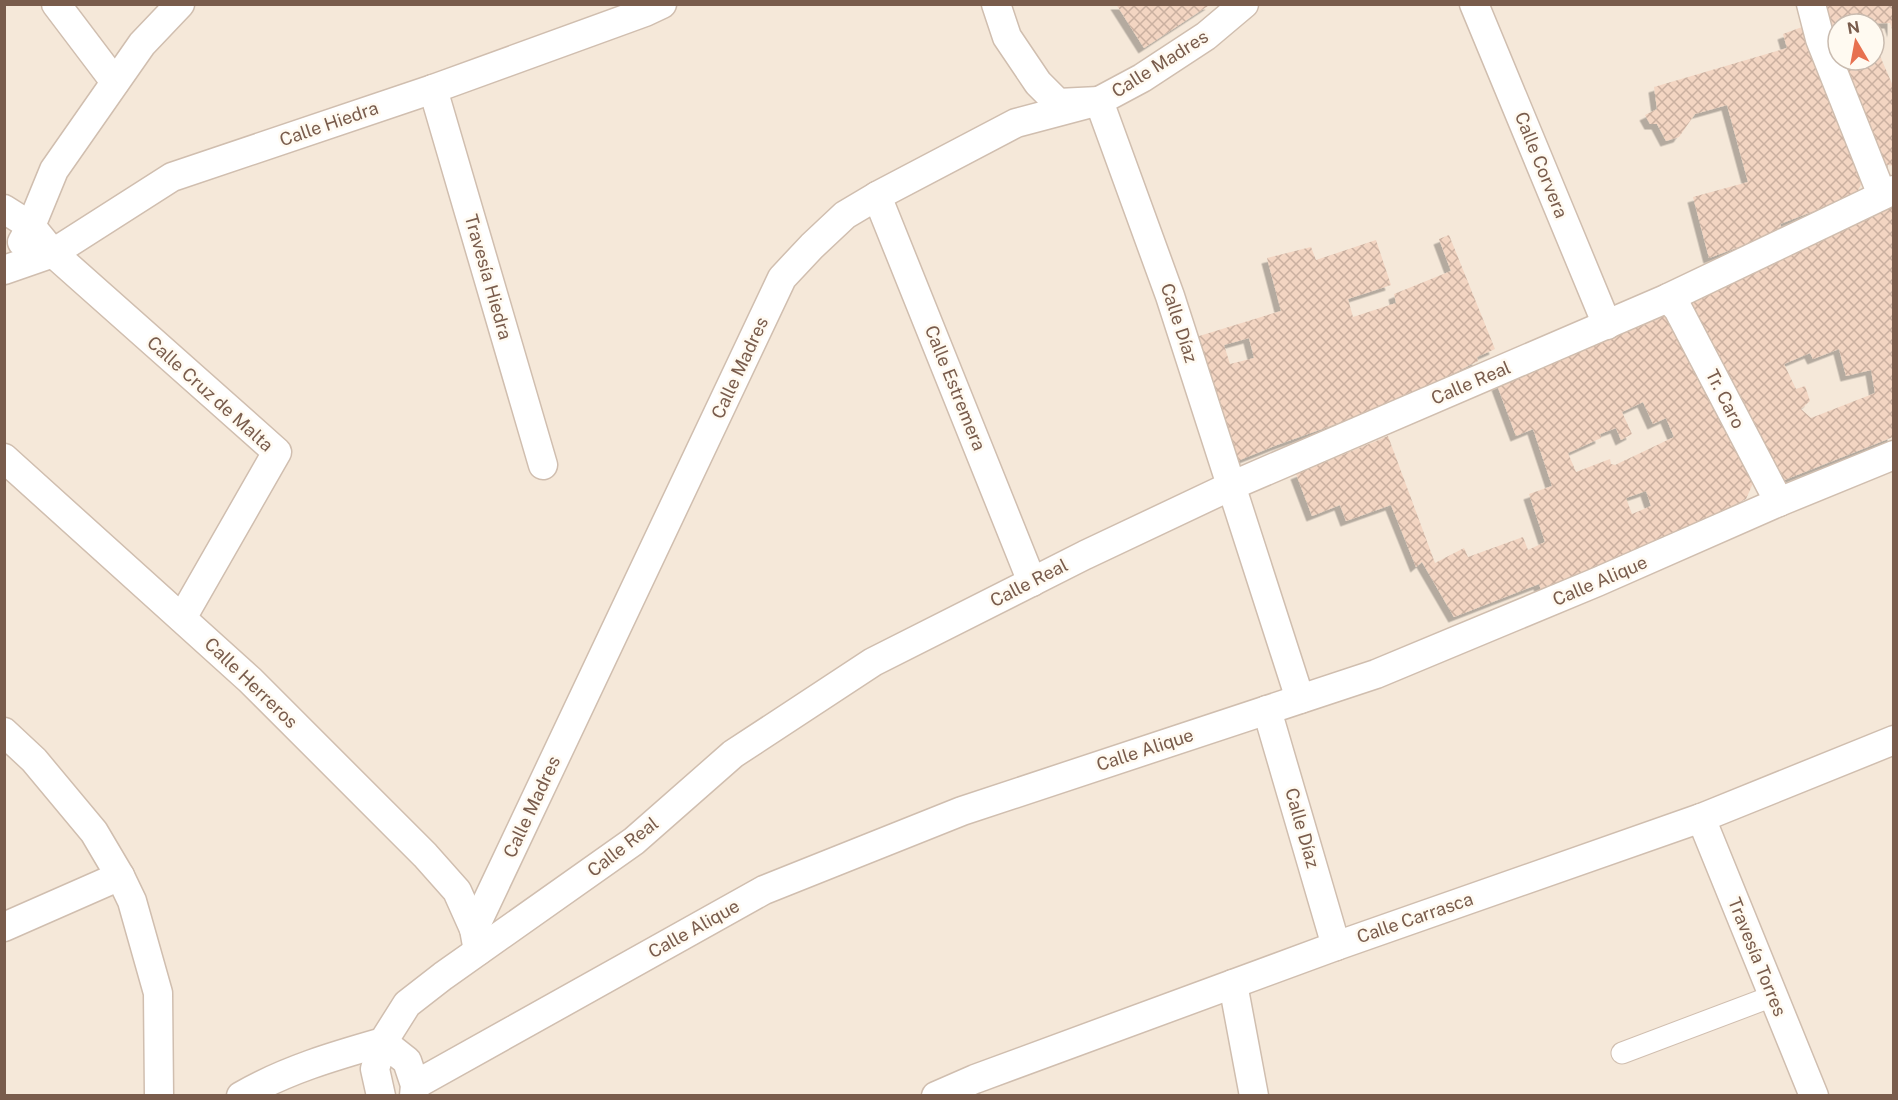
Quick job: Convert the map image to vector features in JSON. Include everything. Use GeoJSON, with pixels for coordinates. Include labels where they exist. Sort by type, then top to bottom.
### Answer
{"type":"FeatureCollection","features":[{"type":"Feature","properties":{"kind":"street"},"geometry":{"type":"LineString","coordinates":[[56,4],[115,82]]}},
{"type":"Feature","properties":{"kind":"street"},"geometry":{"type":"LineString","coordinates":[[6,269],[31,226],[54,170],[142,44],[180,4]]}},
{"type":"Feature","properties":{"kind":"street","name":"Calle Hiedra"},"geometry":{"type":"LineString","coordinates":[[6,269],[53,253],[172,177],[433,89],[662,4]]}},
{"type":"Feature","properties":{"kind":"street"},"geometry":{"type":"LineString","coordinates":[[996,4],[1007,37],[1038,83],[1058,103],[1099,101]]}},
{"type":"Feature","properties":{"kind":"street","name":"Calle Madres"},"geometry":{"type":"LineString","coordinates":[[476,940],[782,278],[845,215],[877,196],[1016,123],[1099,101],[1142,78],[1206,36],[1244,4]]}},
{"type":"Feature","properties":{"kind":"street","name":"Calle Corvera"},"geometry":{"type":"LineString","coordinates":[[1474,4],[1607,325]]}},
{"type":"Feature","properties":{"kind":"street"},"geometry":{"type":"LineString","coordinates":[[1811,4],[1820,39],[1888,193]]}},
{"type":"Feature","properties":{"kind":"street","name":"Travesía Hiedra"},"geometry":{"type":"LineString","coordinates":[[433,89],[543,465]]}},
{"type":"Feature","properties":{"kind":"street","name":"Calle Díaz"},"geometry":{"type":"LineString","coordinates":[[1099,101],[1170,296],[1300,699]]}},
{"type":"Feature","properties":{"kind":"street","name":"Calle Real"},"geometry":{"type":"LineString","coordinates":[[381,1095],[375,1069],[383,1042],[407,1004],[476,940],[634,841],[732,754],[873,662],[1231,486],[1668,298],[1888,193]]}},
{"type":"Feature","properties":{"kind":"street","name":"Calle Estremera"},"geometry":{"type":"LineString","coordinates":[[877,196],[1032,582]]}},
{"type":"Feature","properties":{"kind":"street","name":"Calle Cruz de Malta"},"geometry":{"type":"LineString","coordinates":[[4,209],[31,226],[53,253],[278,452],[182,618]]}},
{"type":"Feature","properties":{"kind":"street","name":"Tr. Caro"},"geometry":{"type":"LineString","coordinates":[[1668,298],[1678,309],[1779,502]]}},
{"type":"Feature","properties":{"kind":"street","name":"Calle Alique"},"geometry":{"type":"LineString","coordinates":[[414,1090],[764,890],[962,811],[1387,669],[1893,455]]}},
{"type":"Feature","properties":{"kind":"street","name":"Calle Herreros"},"geometry":{"type":"LineString","coordinates":[[4,458],[250,680],[425,855],[457,891],[476,940]]}},
{"type":"Feature","properties":{"kind":"street","name":"Calle Díaz"},"geometry":{"type":"LineString","coordinates":[[1267,710],[1336,946]]}},
{"type":"Feature","properties":{"kind":"street"},"geometry":{"type":"LineString","coordinates":[[4,732],[34,760],[94,832],[132,901],[158,993],[159,1095]]}},
{"type":"Feature","properties":{"kind":"street","name":"Calle Carrasca"},"geometry":{"type":"LineString","coordinates":[[936,1095],[1336,946],[1701,818],[1893,740]]}},
{"type":"Feature","properties":{"kind":"street","name":"Travesía Torres"},"geometry":{"type":"LineString","coordinates":[[1701,818],[1814,1095]]}},
{"type":"Feature","properties":{"kind":"street"},"geometry":{"type":"LineString","coordinates":[[4,927],[120,876]]}},
{"type":"Feature","properties":{"kind":"street"},"geometry":{"type":"LineString","coordinates":[[1233,984],[1254,1095]]}},
{"type":"Feature","properties":{"kind":"street"},"geometry":{"type":"LineString","coordinates":[[1622,1053],[1773,996]]}},
{"type":"Feature","properties":{"kind":"street"},"geometry":{"type":"LineString","coordinates":[[241,1095],[311,1063],[383,1042],[407,1061],[414,1090]]}},
{"type":"Feature","properties":{"kind":"shaded area"},"geometry":{"type":"Polygon","coordinates":[[[5,5],[1893,5],[1893,1095],[5,1095],[5,5]]]}},
{"type":"Feature","properties":{"kind":"building"},"geometry":{"type":"Polygon","coordinates":[[[1116,4],[1211,4],[1144,48],[1116,4]]]}},
{"type":"Feature","properties":{"kind":"building"},"geometry":{"type":"Polygon","coordinates":[[[1820,4],[1893,4],[1893,32],[1890,23],[1886,23],[1886,12],[1826,12],[1826,21],[1820,4]]]}},
{"type":"Feature","properties":{"kind":"building"},"geometry":{"type":"Polygon","coordinates":[[[1802,27],[1829,88],[1824,90],[1865,176],[1856,195],[1780,224],[1782,231],[1709,258],[1693,197],[1748,182],[1727,105],[1695,114],[1679,137],[1666,141],[1657,124],[1650,124],[1645,115],[1657,109],[1654,87],[1787,48],[1783,34],[1802,27]]]}},
{"type":"Feature","properties":{"kind":"building"},"geometry":{"type":"Polygon","coordinates":[[[1886,70],[1893,86],[1893,166],[1884,164],[1845,72],[1886,72],[1886,70]]]}},
{"type":"Feature","properties":{"kind":"building"},"geometry":{"type":"Polygon","coordinates":[[[1893,204],[1893,437],[1782,481],[1682,302],[1893,204]],[[1839,349],[1813,359],[1810,353],[1784,364],[1796,389],[1805,386],[1810,401],[1801,409],[1811,418],[1875,393],[1871,370],[1846,376],[1839,349]]]}},
{"type":"Feature","properties":{"kind":"building"},"geometry":{"type":"Polygon","coordinates":[[[1449,235],[1495,349],[1477,357],[1478,361],[1368,417],[1367,413],[1230,464],[1196,337],[1281,311],[1267,258],[1311,247],[1316,260],[1376,240],[1391,285],[1348,299],[1353,317],[1396,303],[1394,294],[1451,271],[1439,239],[1449,235]],[[1249,338],[1224,345],[1230,364],[1254,358],[1249,338]]]}},
{"type":"Feature","properties":{"kind":"building"},"geometry":{"type":"Polygon","coordinates":[[[1665,308],[1736,442],[1732,445],[1754,481],[1746,499],[1714,515],[1541,590],[1539,584],[1454,617],[1422,562],[1416,567],[1391,505],[1346,521],[1340,505],[1312,516],[1296,474],[1388,436],[1435,563],[1464,548],[1468,557],[1523,537],[1528,550],[1545,542],[1529,494],[1552,486],[1533,429],[1516,436],[1497,385],[1665,308]],[[1643,402],[1622,412],[1632,434],[1621,440],[1616,428],[1600,434],[1601,438],[1568,453],[1576,472],[1610,459],[1611,464],[1615,465],[1674,437],[1666,418],[1653,424],[1643,402]],[[1646,491],[1626,498],[1632,514],[1651,506],[1646,491]]]}}]}
